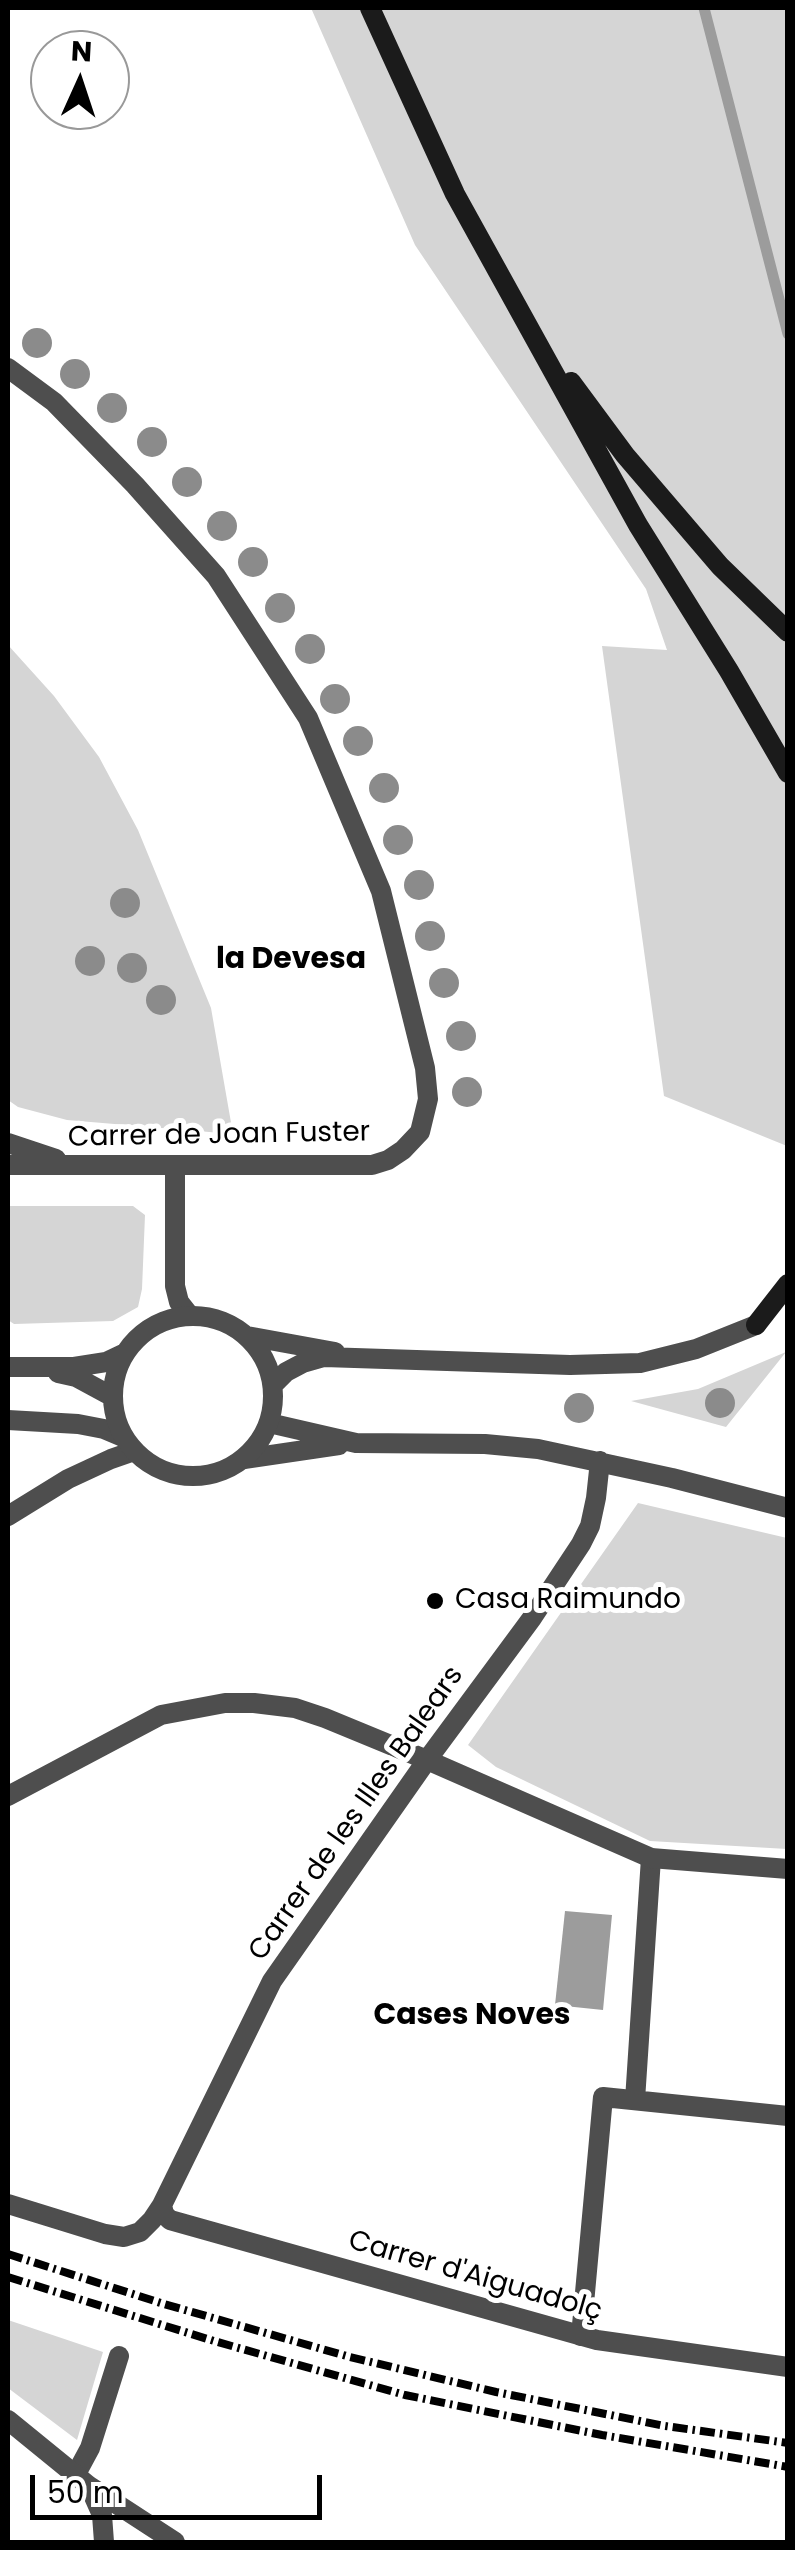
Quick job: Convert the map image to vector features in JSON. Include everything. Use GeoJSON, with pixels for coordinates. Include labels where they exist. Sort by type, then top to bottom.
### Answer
{"type":"FeatureCollection","features":[{"type":"Feature","properties":{"kind":"main road"},"geometry":{"type":"LineString","coordinates":[[370,8],[455,194],[638,525],[788,774]]}},
{"type":"Feature","properties":{"kind":"main road"},"geometry":{"type":"LineString","coordinates":[[528,324],[625,455],[720,566],[788,632]]}},
{"type":"Feature","properties":{"kind":"main road"},"geometry":{"type":"LineString","coordinates":[[756,1325],[788,1284]]}},
{"type":"Feature","properties":{"kind":"main road"},"geometry":{"type":"LineString","coordinates":[[756,1325],[788,1307]]}},
{"type":"Feature","properties":{"kind":"street","name":"Carrer de Joan Fuster"},"geometry":{"type":"LineString","coordinates":[[8,368],[54,402],[216,576],[308,718],[381,891],[425,1068],[428,1099],[420,1132],[403,1150],[372,1165],[8,1165]]}},
{"type":"Feature","properties":{"kind":"street"},"geometry":{"type":"LineString","coordinates":[[8,1142],[77,1166]]}},
{"type":"Feature","properties":{"kind":"street"},"geometry":{"type":"LineString","coordinates":[[176,1166],[174,1286],[179,1302],[190,1316]]}},
{"type":"Feature","properties":{"kind":"street"},"geometry":{"type":"LineString","coordinates":[[8,1420],[104,1429],[129,1444],[153,1466],[176,1474],[200,1476],[223,1471],[244,1459],[269,1424],[273,1385],[259,1351],[230,1325],[211,1318],[190,1316],[153,1327],[138,1338],[118,1367],[114,1411],[129,1444]]}},
{"type":"Feature","properties":{"kind":"street"},"geometry":{"type":"LineString","coordinates":[[273,1385],[302,1363],[324,1357],[570,1365],[640,1363],[696,1349],[756,1325]]}},
{"type":"Feature","properties":{"kind":"street"},"geometry":{"type":"LineString","coordinates":[[246,1336],[357,1356]]}},
{"type":"Feature","properties":{"kind":"street"},"geometry":{"type":"LineString","coordinates":[[8,1368],[74,1367],[106,1362],[126,1353]]}},
{"type":"Feature","properties":{"kind":"street"},"geometry":{"type":"LineString","coordinates":[[37,1368],[76,1377],[113,1397]]}},
{"type":"Feature","properties":{"kind":"street"},"geometry":{"type":"LineString","coordinates":[[269,1424],[356,1443]]}},
{"type":"Feature","properties":{"kind":"street"},"geometry":{"type":"LineString","coordinates":[[244,1459],[356,1443],[519,1446],[607,1462],[788,1508]]}},
{"type":"Feature","properties":{"kind":"street"},"geometry":{"type":"LineString","coordinates":[[8,1516],[68,1479],[110,1459],[129,1444]]}},
{"type":"Feature","properties":{"kind":"street","name":"Carrer de les Illes Balears"},"geometry":{"type":"LineString","coordinates":[[162,2205],[272,1980],[581,1544],[590,1526],[607,1462]]}},
{"type":"Feature","properties":{"kind":"street"},"geometry":{"type":"LineString","coordinates":[[8,1796],[161,1715],[225,1702],[254,1703],[295,1708],[428,1760],[652,1858],[788,1869]]}},
{"type":"Feature","properties":{"kind":"street"},"geometry":{"type":"LineString","coordinates":[[635,2100],[652,1858]]}},
{"type":"Feature","properties":{"kind":"street"},"geometry":{"type":"LineString","coordinates":[[581,2336],[603,2097],[788,2116]]}},
{"type":"Feature","properties":{"kind":"street"},"geometry":{"type":"LineString","coordinates":[[8,2204],[124,2238],[140,2232],[162,2205]]}},
{"type":"Feature","properties":{"kind":"street","name":"Carrer d'Aiguadolç"},"geometry":{"type":"LineString","coordinates":[[162,2205],[170,2220],[581,2336],[633,2347],[788,2367]]}},
{"type":"Feature","properties":{"kind":"street"},"geometry":{"type":"LineString","coordinates":[[99,2539],[102,2515],[83,2480],[120,2356]]}},
{"type":"Feature","properties":{"kind":"street"},"geometry":{"type":"LineString","coordinates":[[8,2420],[83,2480],[175,2542]]}},
{"type":"Feature","properties":{"kind":"shaded area"},"geometry":{"type":"Polygon","coordinates":[[[311,8],[787,8],[787,1146],[664,1096],[602,646],[667,650],[646,589],[415,245],[311,8]]]}},
{"type":"Feature","properties":{"kind":"shaded area"},"geometry":{"type":"Polygon","coordinates":[[[8,645],[54,696],[99,757],[138,830],[211,1008],[233,1134],[67,1120],[18,1107],[8,1100],[8,645]]]}},
{"type":"Feature","properties":{"kind":"shaded area"},"geometry":{"type":"Polygon","coordinates":[[[8,1206],[133,1206],[145,1215],[138,1307],[113,1321],[14,1324],[8,1320],[8,1206]]]}},
{"type":"Feature","properties":{"kind":"shaded area"},"geometry":{"type":"Polygon","coordinates":[[[786,1352],[726,1427],[631,1401],[698,1389],[786,1352]]]}},
{"type":"Feature","properties":{"kind":"shaded area"},"geometry":{"type":"Polygon","coordinates":[[[638,1503],[787,1538],[787,1849],[650,1841],[496,1767],[468,1745],[638,1503]]]}},
{"type":"Feature","properties":{"kind":"shaded area"},"geometry":{"type":"Polygon","coordinates":[[[565,1911],[612,1915],[603,2010],[555,2005],[565,1911]]]}},
{"type":"Feature","properties":{"kind":"shaded area"},"geometry":{"type":"Polygon","coordinates":[[[8,2320],[103,2352],[77,2440],[8,2388],[8,2320]]]}},
{"type":"Feature","properties":{"kind":"waterway"},"geometry":{"type":"LineString","coordinates":[[704,8],[788,334]]}},
{"type":"Feature","properties":{"kind":"railway"},"geometry":{"type":"LineString","coordinates":[[8,2254],[350,2357],[665,2426],[788,2443]]}},
{"type":"Feature","properties":{"kind":"railway"},"geometry":{"type":"LineString","coordinates":[[8,2277],[405,2395],[788,2467]]}},
{"type":"Feature","properties":{"kind":"place","name":"Casa Raimundo"},"geometry":{"type":"Point","coordinates":[435,1601]}},
{"type":"Feature","properties":{"kind":"district","name":"la Devesa"},"geometry":{"type":"Point","coordinates":[291,960]}},
{"type":"Feature","properties":{"kind":"district","name":"Cases Noves"},"geometry":{"type":"Point","coordinates":[472,2016]}}]}
